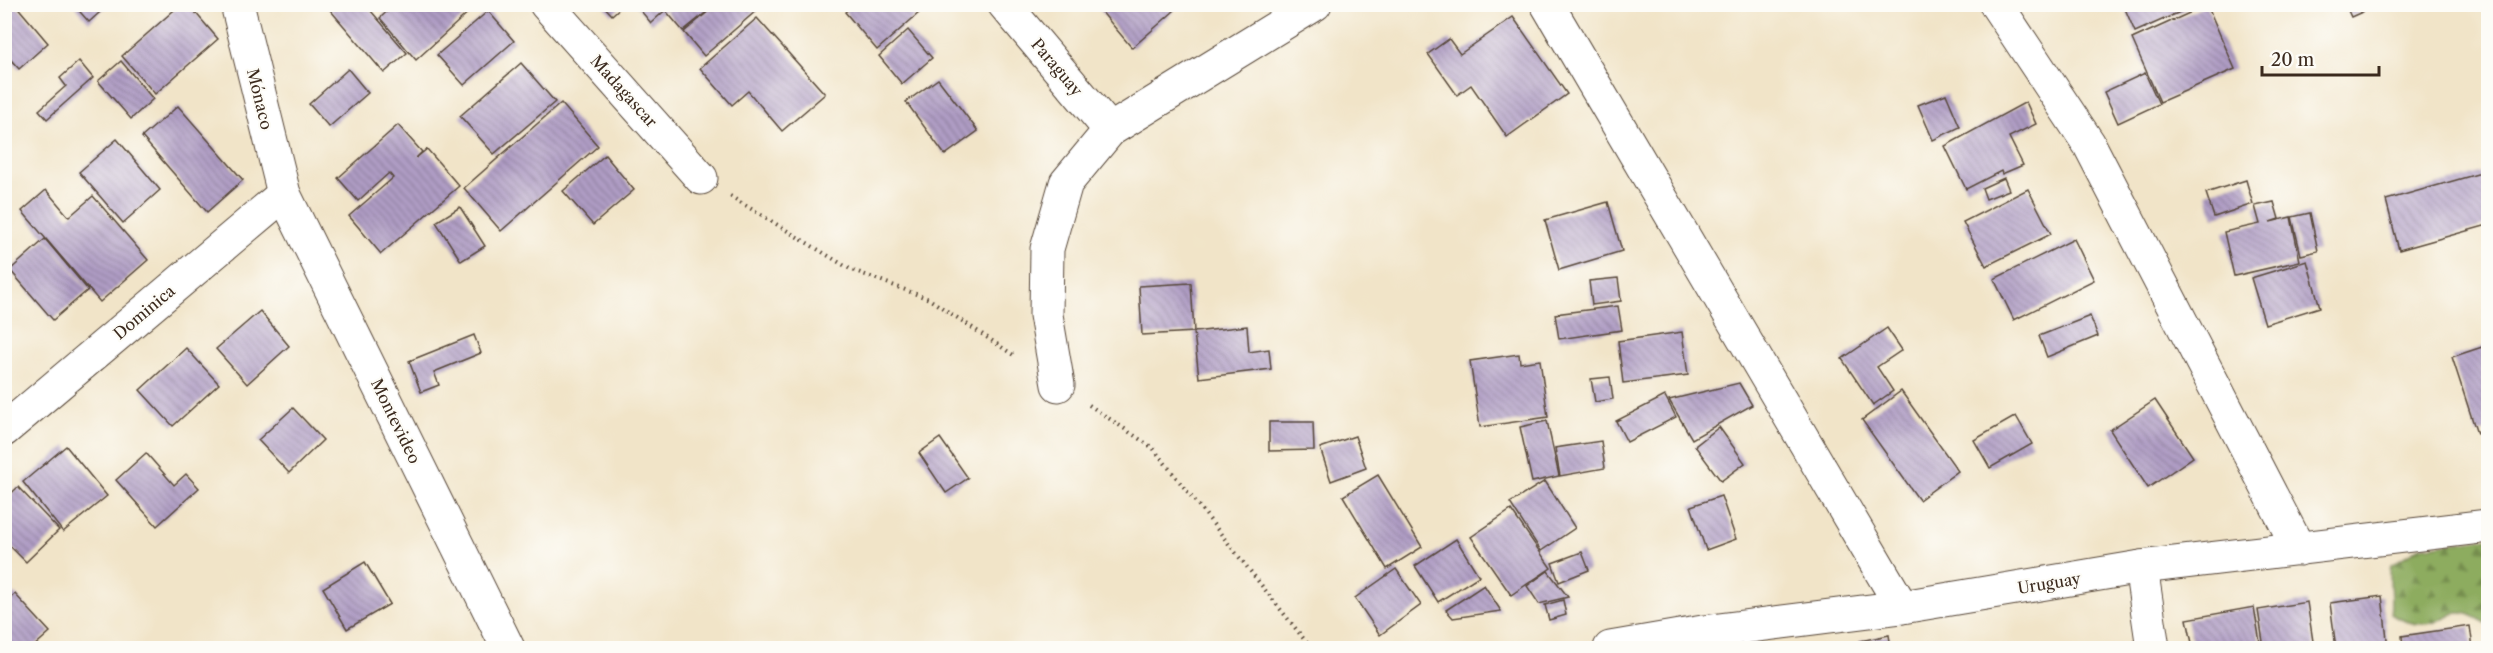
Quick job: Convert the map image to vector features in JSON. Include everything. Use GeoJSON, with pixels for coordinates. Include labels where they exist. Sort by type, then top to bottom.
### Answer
{"type":"FeatureCollection","features":[{"type":"Feature","properties":{"kind":"street","name":"Mónaco"},"geometry":{"type":"LineString","coordinates":[[237,4],[284,194]]}},
{"type":"Feature","properties":{"kind":"street","name":"Madagascar"},"geometry":{"type":"LineString","coordinates":[[546,4],[701,178]]}},
{"type":"Feature","properties":{"kind":"street","name":"Paraguay"},"geometry":{"type":"LineString","coordinates":[[1004,4],[1110,130]]}},
{"type":"Feature","properties":{"kind":"street"},"geometry":{"type":"LineString","coordinates":[[1058,385],[1046,315],[1047,249],[1066,183],[1110,130],[1315,4]]}},
{"type":"Feature","properties":{"kind":"street"},"geometry":{"type":"LineString","coordinates":[[1547,4],[1902,607]]}},
{"type":"Feature","properties":{"kind":"street"},"geometry":{"type":"LineString","coordinates":[[1996,4],[2089,144],[2299,549]]}},
{"type":"Feature","properties":{"kind":"street","name":"Dominica"},"geometry":{"type":"LineString","coordinates":[[4,430],[284,194]]}},
{"type":"Feature","properties":{"kind":"street","name":"Montevideo"},"geometry":{"type":"LineString","coordinates":[[284,194],[508,648]]}},
{"type":"Feature","properties":{"kind":"street","name":"Uruguay"},"geometry":{"type":"LineString","coordinates":[[1610,648],[1704,640],[2141,567],[2488,526]]}},
{"type":"Feature","properties":{"kind":"street"},"geometry":{"type":"LineString","coordinates":[[2141,567],[2153,648]]}},
{"type":"Feature","properties":{"kind":"green space"},"geometry":{"type":"Polygon","coordinates":[[[2488,538],[2488,624],[2465,613],[2455,613],[2435,622],[2423,624],[2406,621],[2390,614],[2391,565],[2420,547],[2488,538]]]}},
{"type":"Feature","properties":{"kind":"building"},"geometry":{"type":"Polygon","coordinates":[[[7,4],[15,4],[48,43],[19,69],[4,52],[7,4]]]}},
{"type":"Feature","properties":{"kind":"building"},"geometry":{"type":"Polygon","coordinates":[[[73,4],[109,4],[89,22],[73,4]]]}},
{"type":"Feature","properties":{"kind":"building"},"geometry":{"type":"Polygon","coordinates":[[[181,4],[188,4],[218,39],[155,94],[122,56],[181,4]]]}},
{"type":"Feature","properties":{"kind":"building"},"geometry":{"type":"Polygon","coordinates":[[[325,4],[365,4],[407,53],[384,73],[325,4]]]}},
{"type":"Feature","properties":{"kind":"building"},"geometry":{"type":"Polygon","coordinates":[[[395,4],[468,4],[472,9],[416,60],[380,18],[395,4]]]}},
{"type":"Feature","properties":{"kind":"building"},"geometry":{"type":"Polygon","coordinates":[[[602,4],[624,4],[612,15],[602,4]]]}},
{"type":"Feature","properties":{"kind":"building"},"geometry":{"type":"Polygon","coordinates":[[[635,4],[672,4],[651,23],[635,4]]]}},
{"type":"Feature","properties":{"kind":"building"},"geometry":{"type":"Polygon","coordinates":[[[717,4],[764,4],[704,56],[684,32],[717,4]]]}},
{"type":"Feature","properties":{"kind":"building"},"geometry":{"type":"Polygon","coordinates":[[[854,4],[929,4],[877,50],[845,12],[854,4]]]}},
{"type":"Feature","properties":{"kind":"building"},"geometry":{"type":"Polygon","coordinates":[[[1095,4],[1169,4],[1174,11],[1132,48],[1095,4]]]}},
{"type":"Feature","properties":{"kind":"building"},"geometry":{"type":"Polygon","coordinates":[[[2123,4],[2198,4],[2135,32],[2123,4]]]}},
{"type":"Feature","properties":{"kind":"building"},"geometry":{"type":"Polygon","coordinates":[[[2345,4],[2380,4],[2351,17],[2345,4]]]}},
{"type":"Feature","properties":{"kind":"building"},"geometry":{"type":"Polygon","coordinates":[[[674,5],[715,5],[683,31],[666,11],[674,5]]]}},
{"type":"Feature","properties":{"kind":"building"},"geometry":{"type":"Polygon","coordinates":[[[2207,5],[2235,69],[2160,102],[2132,39],[2207,5]]]}},
{"type":"Feature","properties":{"kind":"building"},"geometry":{"type":"Polygon","coordinates":[[[488,11],[514,41],[464,85],[437,55],[488,11]]]}},
{"type":"Feature","properties":{"kind":"building"},"geometry":{"type":"Polygon","coordinates":[[[1513,17],[1567,94],[1507,137],[1471,85],[1457,95],[1428,54],[1449,39],[1460,54],[1513,17]]]}},
{"type":"Feature","properties":{"kind":"building"},"geometry":{"type":"Polygon","coordinates":[[[757,18],[825,94],[782,131],[748,91],[732,105],[700,68],[757,18]]]}},
{"type":"Feature","properties":{"kind":"building"},"geometry":{"type":"Polygon","coordinates":[[[908,30],[932,58],[902,84],[879,56],[908,30]]]}},
{"type":"Feature","properties":{"kind":"building"},"geometry":{"type":"Polygon","coordinates":[[[79,61],[93,78],[47,119],[39,110],[66,86],[60,78],[79,61]]]}},
{"type":"Feature","properties":{"kind":"building"},"geometry":{"type":"Polygon","coordinates":[[[121,61],[153,99],[131,119],[98,81],[121,61]]]}},
{"type":"Feature","properties":{"kind":"building"},"geometry":{"type":"Polygon","coordinates":[[[521,63],[555,102],[494,154],[460,116],[521,63]]]}},
{"type":"Feature","properties":{"kind":"building"},"geometry":{"type":"Polygon","coordinates":[[[348,69],[368,93],[329,127],[309,104],[348,69]]]}},
{"type":"Feature","properties":{"kind":"building"},"geometry":{"type":"Polygon","coordinates":[[[2145,73],[2159,104],[2118,123],[2104,92],[2145,73]]]}},
{"type":"Feature","properties":{"kind":"building"},"geometry":{"type":"Polygon","coordinates":[[[938,79],[978,131],[945,155],[906,102],[938,79]]]}},
{"type":"Feature","properties":{"kind":"building"},"geometry":{"type":"Polygon","coordinates":[[[1946,94],[1960,127],[1933,140],[1918,105],[1946,94]]]}},
{"type":"Feature","properties":{"kind":"building"},"geometry":{"type":"Polygon","coordinates":[[[2026,102],[2036,124],[2009,137],[2023,165],[2002,174],[2001,171],[1966,189],[1945,146],[2026,102]]]}},
{"type":"Feature","properties":{"kind":"building"},"geometry":{"type":"Polygon","coordinates":[[[561,103],[598,146],[501,231],[464,188],[561,103]]]}},
{"type":"Feature","properties":{"kind":"building"},"geometry":{"type":"Polygon","coordinates":[[[178,106],[243,180],[207,212],[142,137],[178,106]]]}},
{"type":"Feature","properties":{"kind":"building"},"geometry":{"type":"Polygon","coordinates":[[[398,125],[422,152],[416,158],[427,149],[459,186],[381,254],[349,216],[393,178],[389,173],[358,201],[338,178],[398,125]]]}},
{"type":"Feature","properties":{"kind":"building"},"geometry":{"type":"Polygon","coordinates":[[[117,139],[160,190],[123,223],[79,172],[117,139]]]}},
{"type":"Feature","properties":{"kind":"building"},"geometry":{"type":"Polygon","coordinates":[[[605,155],[634,190],[593,225],[563,191],[605,155]]]}},
{"type":"Feature","properties":{"kind":"building"},"geometry":{"type":"Polygon","coordinates":[[[2488,171],[2488,225],[2399,250],[2386,200],[2488,171]]]}},
{"type":"Feature","properties":{"kind":"building"},"geometry":{"type":"Polygon","coordinates":[[[2004,178],[2009,190],[1986,199],[1982,188],[2004,178]]]}},
{"type":"Feature","properties":{"kind":"building"},"geometry":{"type":"Polygon","coordinates":[[[2246,180],[2253,204],[2214,217],[2206,193],[2246,180]]]}},
{"type":"Feature","properties":{"kind":"building"},"geometry":{"type":"Polygon","coordinates":[[[2028,189],[2051,234],[1986,266],[1963,222],[2028,189]]]}},
{"type":"Feature","properties":{"kind":"building"},"geometry":{"type":"Polygon","coordinates":[[[46,190],[69,217],[93,196],[148,260],[100,302],[22,211],[46,190]]]}},
{"type":"Feature","properties":{"kind":"building"},"geometry":{"type":"Polygon","coordinates":[[[1608,202],[1622,251],[1559,270],[1545,220],[1608,202]]]}},
{"type":"Feature","properties":{"kind":"building"},"geometry":{"type":"Polygon","coordinates":[[[2274,202],[2279,219],[2270,222],[2291,217],[2300,261],[2234,276],[2224,232],[2260,224],[2255,206],[2274,202]]]}},
{"type":"Feature","properties":{"kind":"building"},"geometry":{"type":"Polygon","coordinates":[[[460,207],[485,246],[461,261],[436,222],[460,207]]]}},
{"type":"Feature","properties":{"kind":"building"},"geometry":{"type":"Polygon","coordinates":[[[2310,213],[2318,251],[2301,255],[2292,217],[2310,213]]]}},
{"type":"Feature","properties":{"kind":"building"},"geometry":{"type":"Polygon","coordinates":[[[45,239],[88,290],[53,320],[10,270],[45,239]]]}},
{"type":"Feature","properties":{"kind":"building"},"geometry":{"type":"Polygon","coordinates":[[[2074,239],[2094,280],[2014,320],[1994,279],[2074,239]]]}},
{"type":"Feature","properties":{"kind":"building"},"geometry":{"type":"Polygon","coordinates":[[[2307,261],[2320,307],[2265,324],[2251,278],[2307,261]]]}},
{"type":"Feature","properties":{"kind":"building"},"geometry":{"type":"Polygon","coordinates":[[[1618,278],[1621,301],[1592,305],[1589,281],[1618,278]]]}},
{"type":"Feature","properties":{"kind":"building"},"geometry":{"type":"Polygon","coordinates":[[[1191,283],[1194,332],[1142,335],[1139,286],[1191,283]]]}},
{"type":"Feature","properties":{"kind":"building"},"geometry":{"type":"Polygon","coordinates":[[[1618,306],[1622,330],[1559,339],[1555,314],[1618,306]]]}},
{"type":"Feature","properties":{"kind":"building"},"geometry":{"type":"Polygon","coordinates":[[[260,311],[289,346],[247,384],[216,349],[260,311]]]}},
{"type":"Feature","properties":{"kind":"building"},"geometry":{"type":"Polygon","coordinates":[[[2090,316],[2098,336],[2047,357],[2039,336],[2090,316]]]}},
{"type":"Feature","properties":{"kind":"building"},"geometry":{"type":"Polygon","coordinates":[[[1247,326],[1249,352],[1269,349],[1271,369],[1199,378],[1194,332],[1247,326]]]}},
{"type":"Feature","properties":{"kind":"building"},"geometry":{"type":"Polygon","coordinates":[[[1887,328],[1902,350],[1877,367],[1893,391],[1873,405],[1842,359],[1887,328]]]}},
{"type":"Feature","properties":{"kind":"building"},"geometry":{"type":"Polygon","coordinates":[[[1682,332],[1688,375],[1623,383],[1618,341],[1682,332]]]}},
{"type":"Feature","properties":{"kind":"building"},"geometry":{"type":"Polygon","coordinates":[[[474,335],[481,353],[434,372],[439,385],[421,392],[409,361],[474,335]]]}},
{"type":"Feature","properties":{"kind":"building"},"geometry":{"type":"Polygon","coordinates":[[[2488,345],[2488,430],[2477,434],[2452,357],[2488,345]]]}},
{"type":"Feature","properties":{"kind":"building"},"geometry":{"type":"Polygon","coordinates":[[[186,348],[219,384],[173,426],[140,390],[186,348]]]}},
{"type":"Feature","properties":{"kind":"building"},"geometry":{"type":"Polygon","coordinates":[[[1519,354],[1520,363],[1540,360],[1548,417],[1480,427],[1470,361],[1519,354]]]}},
{"type":"Feature","properties":{"kind":"building"},"geometry":{"type":"Polygon","coordinates":[[[1610,377],[1613,399],[1595,402],[1591,379],[1610,377]]]}},
{"type":"Feature","properties":{"kind":"building"},"geometry":{"type":"Polygon","coordinates":[[[1739,383],[1752,405],[1692,439],[1669,400],[1739,383]]]}},
{"type":"Feature","properties":{"kind":"building"},"geometry":{"type":"Polygon","coordinates":[[[1901,391],[1958,471],[1919,500],[1862,420],[1901,391]]]}},
{"type":"Feature","properties":{"kind":"building"},"geometry":{"type":"Polygon","coordinates":[[[1665,396],[1676,417],[1627,442],[1616,421],[1665,396]]]}},
{"type":"Feature","properties":{"kind":"building"},"geometry":{"type":"Polygon","coordinates":[[[2155,400],[2193,457],[2148,488],[2110,430],[2155,400]]]}},
{"type":"Feature","properties":{"kind":"building"},"geometry":{"type":"Polygon","coordinates":[[[293,408],[323,440],[289,473],[258,440],[293,408]]]}},
{"type":"Feature","properties":{"kind":"building"},"geometry":{"type":"Polygon","coordinates":[[[2016,416],[2032,444],[1990,468],[1974,440],[2016,416]]]}},
{"type":"Feature","properties":{"kind":"building"},"geometry":{"type":"Polygon","coordinates":[[[1547,421],[1559,476],[1532,482],[1520,427],[1547,421]]]}},
{"type":"Feature","properties":{"kind":"building"},"geometry":{"type":"Polygon","coordinates":[[[1269,422],[1313,422],[1314,450],[1269,451],[1269,422]]]}},
{"type":"Feature","properties":{"kind":"building"},"geometry":{"type":"Polygon","coordinates":[[[1719,427],[1745,463],[1721,481],[1695,446],[1719,427]]]}},
{"type":"Feature","properties":{"kind":"building"},"geometry":{"type":"Polygon","coordinates":[[[1355,436],[1366,468],[1331,481],[1320,448],[1355,436]]]}},
{"type":"Feature","properties":{"kind":"building"},"geometry":{"type":"Polygon","coordinates":[[[940,438],[968,478],[946,493],[919,453],[940,438]]]}},
{"type":"Feature","properties":{"kind":"building"},"geometry":{"type":"Polygon","coordinates":[[[1601,441],[1605,468],[1560,476],[1555,448],[1601,441]]]}},
{"type":"Feature","properties":{"kind":"building"},"geometry":{"type":"Polygon","coordinates":[[[66,446],[107,496],[63,532],[23,482],[66,446]]]}},
{"type":"Feature","properties":{"kind":"building"},"geometry":{"type":"Polygon","coordinates":[[[146,453],[174,485],[186,474],[199,488],[157,526],[116,480],[146,453]]]}},
{"type":"Feature","properties":{"kind":"building"},"geometry":{"type":"Polygon","coordinates":[[[1378,475],[1422,547],[1387,569],[1343,496],[1378,475]]]}},
{"type":"Feature","properties":{"kind":"building"},"geometry":{"type":"Polygon","coordinates":[[[1545,481],[1575,528],[1541,551],[1510,503],[1545,481]]]}},
{"type":"Feature","properties":{"kind":"building"},"geometry":{"type":"Polygon","coordinates":[[[18,487],[59,530],[26,562],[4,540],[4,500],[18,487]]]}},
{"type":"Feature","properties":{"kind":"building"},"geometry":{"type":"Polygon","coordinates":[[[1721,496],[1736,539],[1706,550],[1691,506],[1721,496]]]}},
{"type":"Feature","properties":{"kind":"building"},"geometry":{"type":"Polygon","coordinates":[[[1511,510],[1551,568],[1511,595],[1471,537],[1511,510]]]}},
{"type":"Feature","properties":{"kind":"building"},"geometry":{"type":"Polygon","coordinates":[[[1456,539],[1479,576],[1438,602],[1415,566],[1456,539]]]}},
{"type":"Feature","properties":{"kind":"building"},"geometry":{"type":"Polygon","coordinates":[[[1582,552],[1589,570],[1559,582],[1552,563],[1582,552]]]}},
{"type":"Feature","properties":{"kind":"building"},"geometry":{"type":"Polygon","coordinates":[[[365,562],[390,604],[347,629],[323,588],[365,562]]]}},
{"type":"Feature","properties":{"kind":"building"},"geometry":{"type":"Polygon","coordinates":[[[1396,569],[1421,605],[1380,635],[1355,598],[1396,569]]]}},
{"type":"Feature","properties":{"kind":"building"},"geometry":{"type":"Polygon","coordinates":[[[1548,571],[1568,597],[1539,604],[1527,586],[1548,571]]]}},
{"type":"Feature","properties":{"kind":"building"},"geometry":{"type":"Polygon","coordinates":[[[1484,585],[1501,611],[1453,618],[1446,610],[1484,585]]]}},
{"type":"Feature","properties":{"kind":"building"},"geometry":{"type":"Polygon","coordinates":[[[15,594],[50,632],[32,648],[4,648],[4,603],[15,594]]]}},
{"type":"Feature","properties":{"kind":"building"},"geometry":{"type":"Polygon","coordinates":[[[2382,596],[2388,648],[2336,648],[2330,603],[2382,596]]]}},
{"type":"Feature","properties":{"kind":"building"},"geometry":{"type":"Polygon","coordinates":[[[1563,600],[1566,615],[1549,620],[1545,605],[1563,600]]]}},
{"type":"Feature","properties":{"kind":"building"},"geometry":{"type":"Polygon","coordinates":[[[2307,602],[2314,648],[2264,648],[2258,610],[2307,602]]]}},
{"type":"Feature","properties":{"kind":"building"},"geometry":{"type":"Polygon","coordinates":[[[2254,607],[2261,648],[2193,648],[2187,619],[2254,607]]]}},
{"type":"Feature","properties":{"kind":"building"},"geometry":{"type":"Polygon","coordinates":[[[2470,626],[2473,648],[2403,648],[2402,636],[2470,626]]]}},
{"type":"Feature","properties":{"kind":"building"},"geometry":{"type":"Polygon","coordinates":[[[1889,635],[1891,648],[1861,648],[1860,641],[1889,635]]]}}]}
